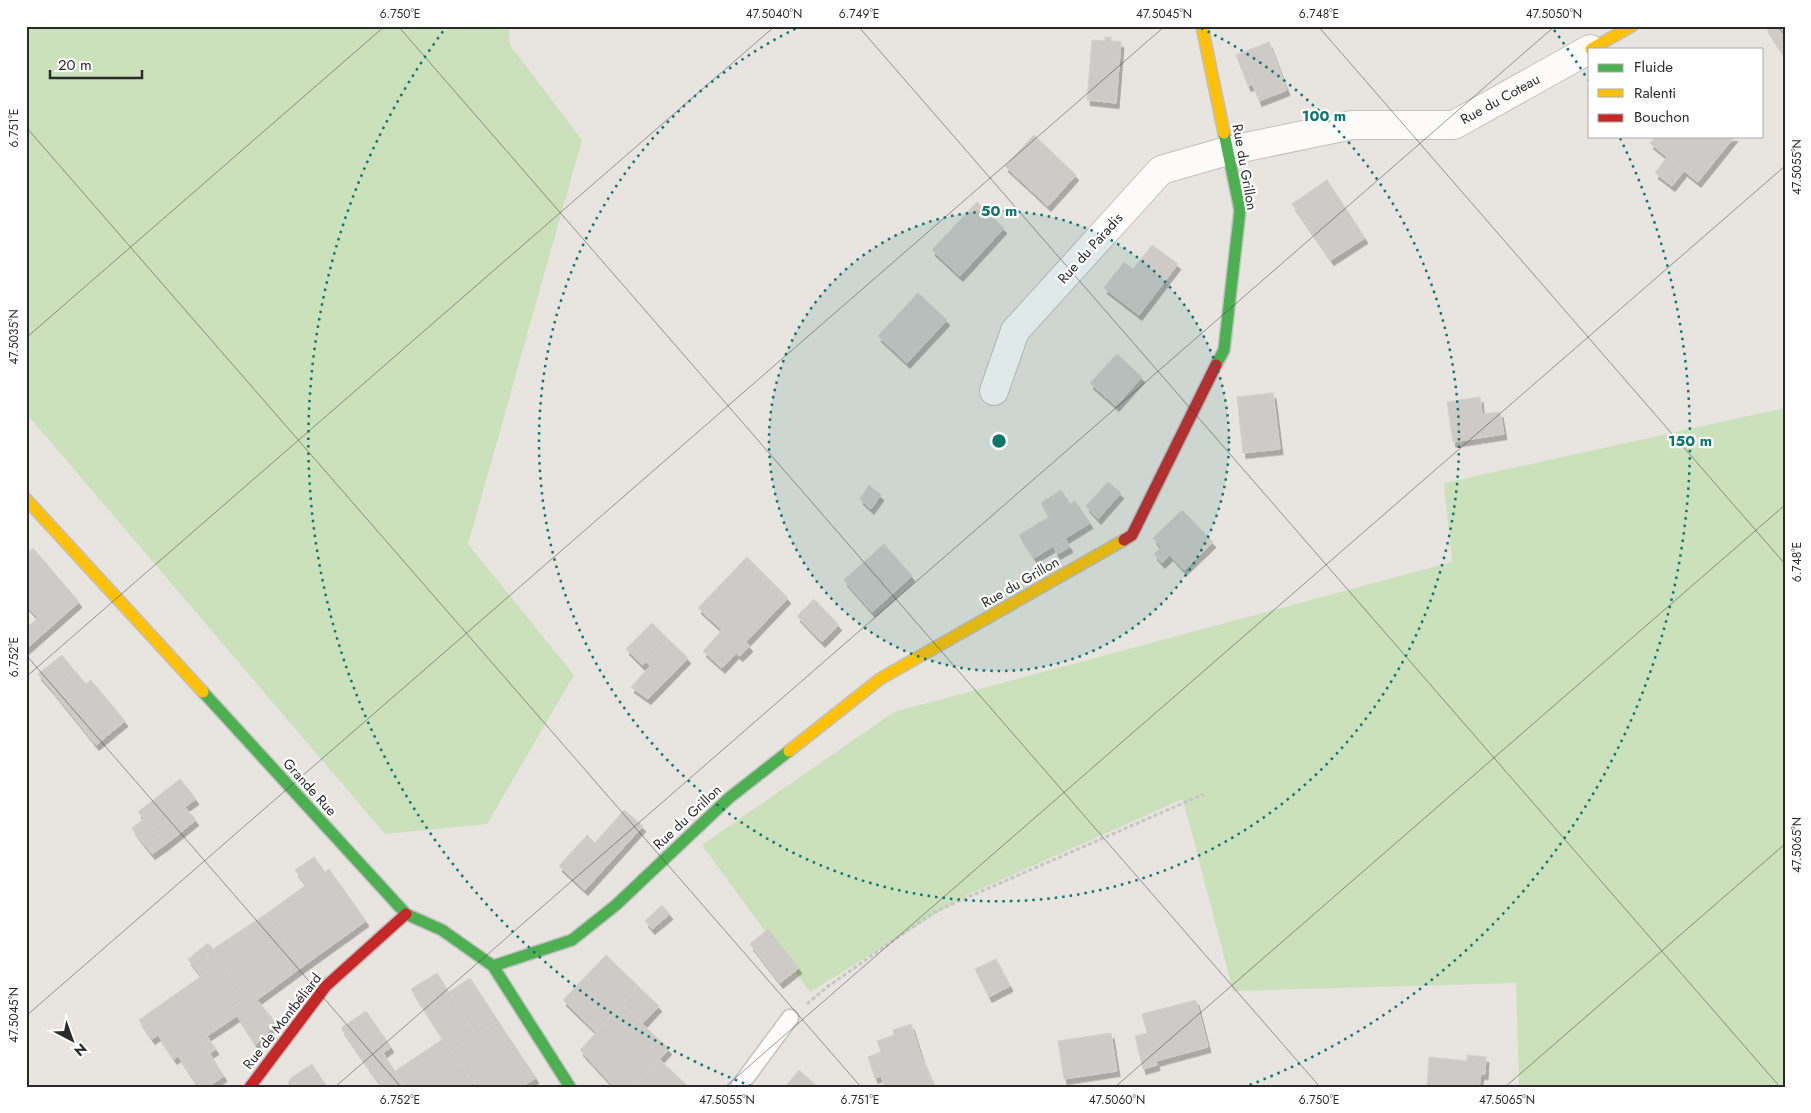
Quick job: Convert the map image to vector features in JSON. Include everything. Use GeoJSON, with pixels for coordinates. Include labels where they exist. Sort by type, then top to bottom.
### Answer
{"type":"FeatureCollection","features":[{"type":"Feature","properties":{"kind":"street","name":"Rue du Grillon"},"geometry":{"type":"LineString","coordinates":[[493,966],[572,940],[616,905],[728,798],[880,679],[1132,535],[1224,350],[1240,210],[1202,26]]}},
{"type":"Feature","properties":{"kind":"street","name":"Rue du Coteau"},"geometry":{"type":"LineString","coordinates":[[1592,48],[1632,26]]}},
{"type":"Feature","properties":{"kind":"street","name":"Rue du Coteau"},"geometry":{"type":"LineString","coordinates":[[1227,151],[1352,125],[1454,125],[1588,50]]}},
{"type":"Feature","properties":{"kind":"street","name":"Rue du Paradis"},"geometry":{"type":"LineString","coordinates":[[994,391],[1015,331],[1161,170],[1227,151]]}},
{"type":"Feature","properties":{"kind":"street","name":"Grande Rue"},"geometry":{"type":"LineString","coordinates":[[26,499],[406,914],[442,930],[493,966],[570,1087]]}},
{"type":"Feature","properties":{"kind":"street","name":"Rue de Montbéliard"},"geometry":{"type":"LineString","coordinates":[[250,1087],[326,986],[406,914]]}},
{"type":"Feature","properties":{"kind":"lane"},"geometry":{"type":"LineString","coordinates":[[739,1087],[790,1018]]}},
{"type":"Feature","properties":{"kind":"path"},"geometry":{"type":"LineString","coordinates":[[790,1018],[827,987],[934,912],[1204,794]]}},
{"type":"Feature","properties":{"kind":"green space"},"geometry":{"type":"Polygon","coordinates":[[[26,26],[509,26],[510,45],[582,140],[468,544],[574,675],[487,824],[385,834],[26,413],[26,26]]]}},
{"type":"Feature","properties":{"kind":"green space"},"geometry":{"type":"Polygon","coordinates":[[[1785,408],[1785,1087],[1519,1087],[1516,983],[1233,991],[1183,799],[967,895],[810,992],[702,845],[894,712],[1452,562],[1444,483],[1785,408]]]}},
{"type":"Feature","properties":{"kind":"building"},"geometry":{"type":"Polygon","coordinates":[[[1765,26],[1785,26],[1785,57],[1765,26]]]}},
{"type":"Feature","properties":{"kind":"building"},"geometry":{"type":"Polygon","coordinates":[[[1105,37],[1111,37],[1111,41],[1121,42],[1116,103],[1087,100],[1092,40],[1105,41],[1105,37]]]}},
{"type":"Feature","properties":{"kind":"building"},"geometry":{"type":"Polygon","coordinates":[[[1269,42],[1287,90],[1259,101],[1241,53],[1269,42]]]}},
{"type":"Feature","properties":{"kind":"building"},"geometry":{"type":"Polygon","coordinates":[[[1241,53],[1253,84],[1248,86],[1236,55],[1241,53]]]}},
{"type":"Feature","properties":{"kind":"building"},"geometry":{"type":"Polygon","coordinates":[[[1034,135],[1076,175],[1048,206],[1005,166],[1034,135]]]}},
{"type":"Feature","properties":{"kind":"building"},"geometry":{"type":"Polygon","coordinates":[[[1654,138],[1733,138],[1698,182],[1650,143],[1654,138]]]}},
{"type":"Feature","properties":{"kind":"building"},"geometry":{"type":"Polygon","coordinates":[[[1667,157],[1684,171],[1672,186],[1655,173],[1667,157]]]}},
{"type":"Feature","properties":{"kind":"building"},"geometry":{"type":"Polygon","coordinates":[[[1327,180],[1365,238],[1331,260],[1292,204],[1327,180]]]}},
{"type":"Feature","properties":{"kind":"building"},"geometry":{"type":"Polygon","coordinates":[[[977,202],[1004,228],[960,276],[932,250],[977,202]]]}},
{"type":"Feature","properties":{"kind":"building"},"geometry":{"type":"Polygon","coordinates":[[[1152,245],[1178,264],[1139,315],[1104,288],[1124,262],[1133,269],[1152,245]]]}},
{"type":"Feature","properties":{"kind":"building"},"geometry":{"type":"Polygon","coordinates":[[[918,293],[947,320],[907,363],[878,336],[918,293]]]}},
{"type":"Feature","properties":{"kind":"building"},"geometry":{"type":"Polygon","coordinates":[[[1117,354],[1142,377],[1116,406],[1090,383],[1117,354]]]}},
{"type":"Feature","properties":{"kind":"building"},"geometry":{"type":"Polygon","coordinates":[[[1273,393],[1280,449],[1243,453],[1237,397],[1273,393]]]}},
{"type":"Feature","properties":{"kind":"building"},"geometry":{"type":"Polygon","coordinates":[[[1480,397],[1482,414],[1500,412],[1504,434],[1453,442],[1447,402],[1480,397]]]}},
{"type":"Feature","properties":{"kind":"building"},"geometry":{"type":"Polygon","coordinates":[[[1108,482],[1121,493],[1098,519],[1086,506],[1108,482]]]}},
{"type":"Feature","properties":{"kind":"building"},"geometry":{"type":"Polygon","coordinates":[[[869,485],[881,495],[871,509],[860,499],[869,485]]]}},
{"type":"Feature","properties":{"kind":"building"},"geometry":{"type":"Polygon","coordinates":[[[1061,490],[1070,504],[1075,501],[1090,523],[1034,558],[1019,535],[1049,517],[1041,503],[1061,490]]]}},
{"type":"Feature","properties":{"kind":"building"},"geometry":{"type":"Polygon","coordinates":[[[1182,510],[1213,542],[1184,570],[1170,555],[1162,563],[1154,554],[1161,547],[1153,538],[1182,510]]]}},
{"type":"Feature","properties":{"kind":"building"},"geometry":{"type":"Polygon","coordinates":[[[1065,539],[1070,547],[1057,554],[1053,546],[1065,539]]]}},
{"type":"Feature","properties":{"kind":"building"},"geometry":{"type":"Polygon","coordinates":[[[884,544],[912,576],[872,612],[844,580],[884,544]]]}},
{"type":"Feature","properties":{"kind":"building"},"geometry":{"type":"Polygon","coordinates":[[[33,548],[79,602],[26,649],[26,628],[38,618],[26,605],[26,554],[33,548]]]}},
{"type":"Feature","properties":{"kind":"building"},"geometry":{"type":"Polygon","coordinates":[[[747,557],[788,598],[746,642],[750,646],[740,656],[736,653],[722,668],[703,651],[722,630],[698,608],[747,557]]]}},
{"type":"Feature","properties":{"kind":"building"},"geometry":{"type":"Polygon","coordinates":[[[814,599],[839,625],[822,642],[797,616],[814,599]]]}},
{"type":"Feature","properties":{"kind":"building"},"geometry":{"type":"Polygon","coordinates":[[[652,623],[668,639],[646,662],[629,646],[652,623]]]}},
{"type":"Feature","properties":{"kind":"building"},"geometry":{"type":"Polygon","coordinates":[[[668,639],[688,658],[648,699],[631,687],[650,666],[646,662],[668,639]]]}},
{"type":"Feature","properties":{"kind":"building"},"geometry":{"type":"Polygon","coordinates":[[[629,646],[646,662],[642,665],[626,649],[629,646]]]}},
{"type":"Feature","properties":{"kind":"building"},"geometry":{"type":"Polygon","coordinates":[[[62,655],[75,671],[52,690],[38,674],[62,655]]]}},
{"type":"Feature","properties":{"kind":"building"},"geometry":{"type":"Polygon","coordinates":[[[75,671],[86,684],[91,680],[125,721],[96,745],[52,690],[75,671]]]}},
{"type":"Feature","properties":{"kind":"building"},"geometry":{"type":"Polygon","coordinates":[[[180,779],[196,799],[185,807],[189,812],[173,825],[169,818],[139,838],[132,828],[144,819],[138,812],[180,779]]]}},
{"type":"Feature","properties":{"kind":"building"},"geometry":{"type":"Polygon","coordinates":[[[624,810],[643,826],[585,890],[559,866],[587,835],[595,843],[624,810]]]}},
{"type":"Feature","properties":{"kind":"building"},"geometry":{"type":"Polygon","coordinates":[[[189,812],[196,820],[165,845],[152,829],[169,818],[173,825],[189,812]]]}},
{"type":"Feature","properties":{"kind":"building"},"geometry":{"type":"Polygon","coordinates":[[[152,829],[165,845],[152,854],[139,838],[152,829]]]}},
{"type":"Feature","properties":{"kind":"building"},"geometry":{"type":"Polygon","coordinates":[[[314,857],[325,872],[329,869],[366,921],[302,967],[266,914],[306,885],[295,870],[314,857]]]}},
{"type":"Feature","properties":{"kind":"building"},"geometry":{"type":"Polygon","coordinates":[[[662,905],[670,914],[652,929],[645,921],[662,905]]]}},
{"type":"Feature","properties":{"kind":"building"},"geometry":{"type":"Polygon","coordinates":[[[266,914],[302,967],[257,1000],[276,1023],[256,1045],[232,1008],[246,998],[213,949],[266,914]]]}},
{"type":"Feature","properties":{"kind":"building"},"geometry":{"type":"Polygon","coordinates":[[[768,929],[799,968],[780,983],[750,944],[768,929]]]}},
{"type":"Feature","properties":{"kind":"building"},"geometry":{"type":"Polygon","coordinates":[[[208,943],[213,949],[205,955],[214,967],[201,976],[188,959],[208,943]]]}},
{"type":"Feature","properties":{"kind":"building"},"geometry":{"type":"Polygon","coordinates":[[[213,949],[246,998],[232,1008],[237,1016],[201,1040],[224,1076],[208,1087],[199,1087],[178,1056],[174,1059],[158,1035],[152,1039],[139,1020],[214,967],[205,955],[213,949]]]}},
{"type":"Feature","properties":{"kind":"building"},"geometry":{"type":"Polygon","coordinates":[[[606,955],[639,987],[596,1032],[563,1000],[606,955]]]}},
{"type":"Feature","properties":{"kind":"building"},"geometry":{"type":"Polygon","coordinates":[[[996,959],[1010,986],[989,997],[975,969],[996,959]]]}},
{"type":"Feature","properties":{"kind":"building"},"geometry":{"type":"Polygon","coordinates":[[[437,973],[476,1035],[452,1050],[473,1083],[466,1087],[405,1087],[395,1071],[443,1039],[411,989],[437,973]]]}},
{"type":"Feature","properties":{"kind":"building"},"geometry":{"type":"Polygon","coordinates":[[[470,978],[498,1021],[476,1035],[449,992],[470,978]]]}},
{"type":"Feature","properties":{"kind":"building"},"geometry":{"type":"Polygon","coordinates":[[[639,987],[659,1006],[642,1024],[622,1005],[639,987]]]}},
{"type":"Feature","properties":{"kind":"building"},"geometry":{"type":"Polygon","coordinates":[[[1196,1000],[1208,1047],[1156,1061],[1157,1065],[1143,1069],[1135,1036],[1147,1033],[1142,1014],[1196,1000]]]}},
{"type":"Feature","properties":{"kind":"building"},"geometry":{"type":"Polygon","coordinates":[[[622,1005],[669,1049],[633,1087],[614,1087],[580,1050],[622,1005]]]}},
{"type":"Feature","properties":{"kind":"building"},"geometry":{"type":"Polygon","coordinates":[[[366,1011],[391,1047],[383,1053],[405,1087],[382,1087],[341,1028],[366,1011]]]}},
{"type":"Feature","properties":{"kind":"building"},"geometry":{"type":"Polygon","coordinates":[[[498,1021],[536,1078],[521,1087],[476,1087],[452,1050],[498,1021]]]}},
{"type":"Feature","properties":{"kind":"building"},"geometry":{"type":"Polygon","coordinates":[[[911,1024],[922,1059],[935,1087],[885,1087],[881,1076],[875,1078],[868,1057],[881,1052],[877,1041],[894,1035],[893,1030],[911,1024]]]}},
{"type":"Feature","properties":{"kind":"building"},"geometry":{"type":"Polygon","coordinates":[[[1111,1033],[1117,1071],[1064,1079],[1058,1041],[1111,1033]]]}},
{"type":"Feature","properties":{"kind":"building"},"geometry":{"type":"Polygon","coordinates":[[[207,1036],[216,1049],[210,1053],[201,1040],[207,1036]]]}},
{"type":"Feature","properties":{"kind":"building"},"geometry":{"type":"Polygon","coordinates":[[[1467,1055],[1486,1057],[1485,1074],[1481,1074],[1479,1087],[1427,1087],[1429,1057],[1467,1061],[1467,1055]]]}},
{"type":"Feature","properties":{"kind":"building"},"geometry":{"type":"Polygon","coordinates":[[[659,1059],[677,1076],[668,1087],[633,1087],[659,1059]]]}},
{"type":"Feature","properties":{"kind":"building"},"geometry":{"type":"Polygon","coordinates":[[[312,1064],[327,1087],[290,1087],[288,1083],[291,1078],[312,1064]]]}},
{"type":"Feature","properties":{"kind":"building"},"geometry":{"type":"Polygon","coordinates":[[[799,1070],[818,1087],[785,1087],[799,1070]]]}},
{"type":"Feature","properties":{"kind":"building"},"geometry":{"type":"Polygon","coordinates":[[[677,1076],[689,1087],[668,1086],[677,1076]]]}},
{"type":"Feature","properties":{"kind":"traffic: fast"},"geometry":{"type":"LineString","coordinates":[[1216,365],[1224,350],[1240,210],[1224,133]]}},
{"type":"Feature","properties":{"kind":"traffic: fast"},"geometry":{"type":"LineString","coordinates":[[203,692],[406,914],[442,930],[493,966],[570,1087]]}},
{"type":"Feature","properties":{"kind":"traffic: fast"},"geometry":{"type":"LineString","coordinates":[[493,966],[572,940],[616,905],[729,798],[789,751]]}},
{"type":"Feature","properties":{"kind":"traffic: slow"},"geometry":{"type":"LineString","coordinates":[[1202,26],[1224,133]]}},
{"type":"Feature","properties":{"kind":"traffic: slow"},"geometry":{"type":"LineString","coordinates":[[1593,48],[1632,26]]}},
{"type":"Feature","properties":{"kind":"traffic: slow"},"geometry":{"type":"LineString","coordinates":[[26,499],[203,692]]}},
{"type":"Feature","properties":{"kind":"traffic: slow"},"geometry":{"type":"LineString","coordinates":[[789,751],[880,679],[1124,540]]}},
{"type":"Feature","properties":{"kind":"traffic: jam"},"geometry":{"type":"LineString","coordinates":[[1124,540],[1132,535],[1216,365]]}},
{"type":"Feature","properties":{"kind":"traffic: jam"},"geometry":{"type":"LineString","coordinates":[[250,1087],[326,986],[406,914]]}}]}
